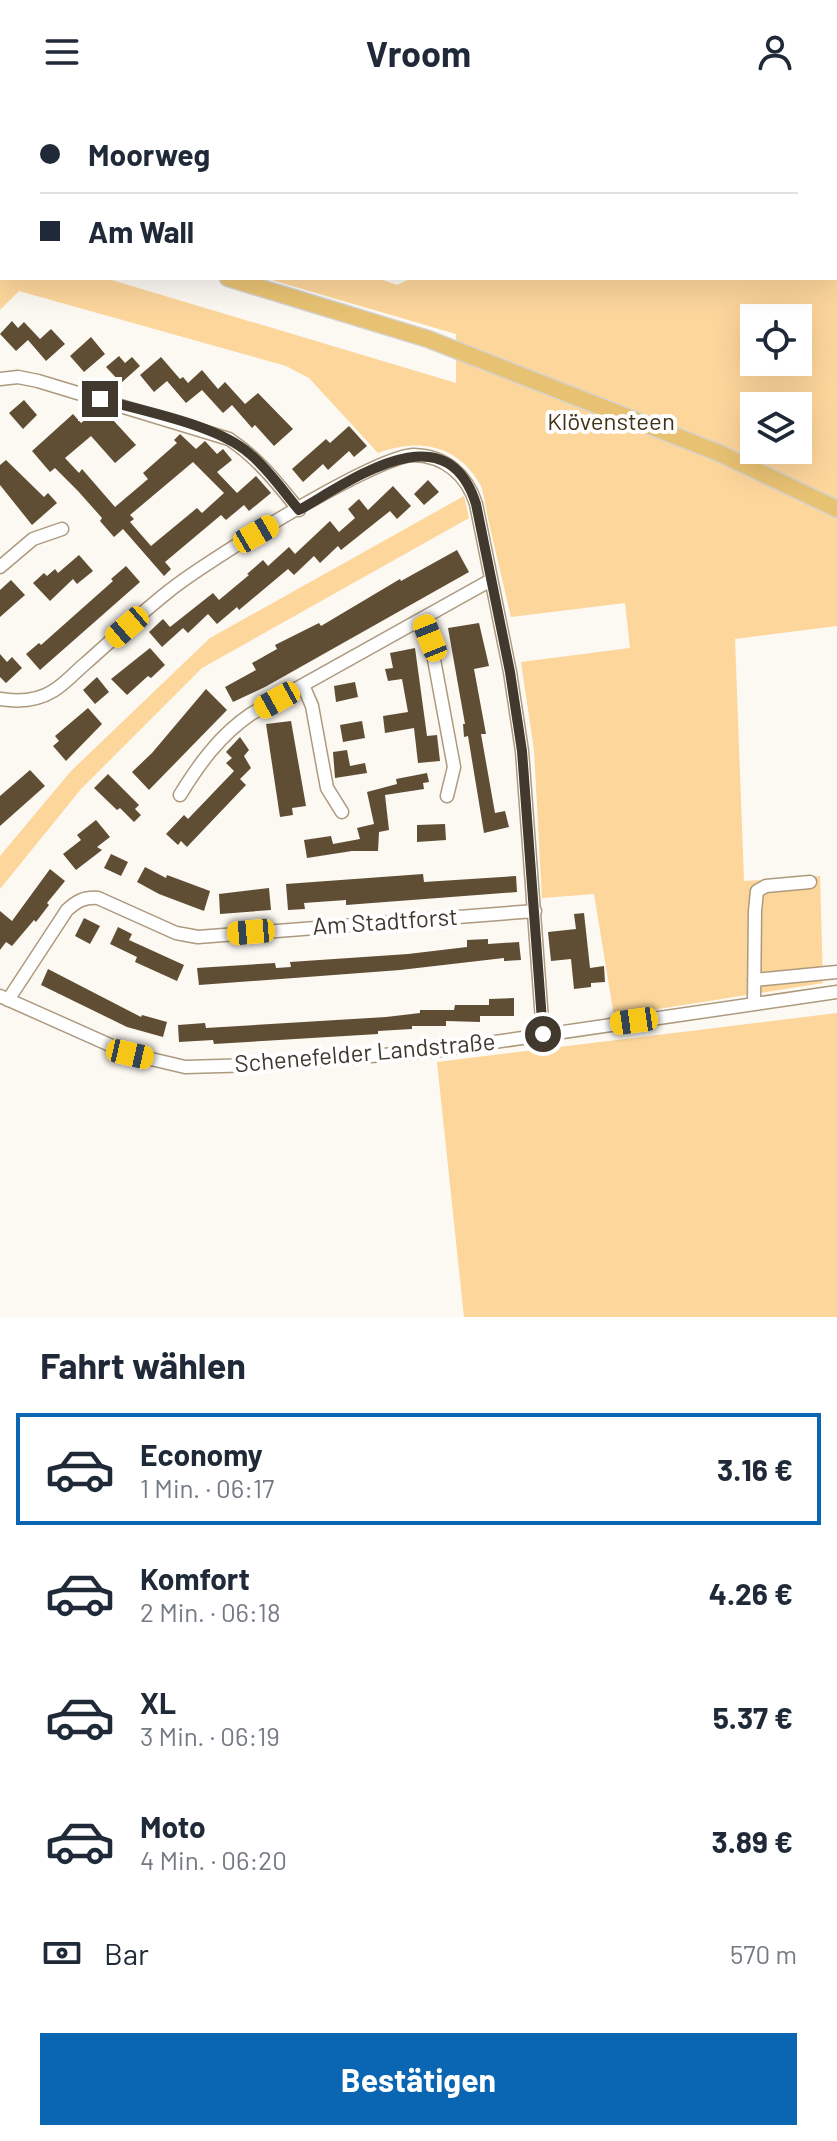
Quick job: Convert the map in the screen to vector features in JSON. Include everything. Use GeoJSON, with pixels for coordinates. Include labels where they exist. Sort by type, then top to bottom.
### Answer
{"type":"FeatureCollection","features":[{"type":"Feature","properties":{"kind":"main road"},"geometry":{"type":"LineString","coordinates":[[234,280],[457,350],[719,453],[837,509]]}},
{"type":"Feature","properties":{"kind":"street"},"geometry":{"type":"LineString","coordinates":[[0,379],[18,377],[38,381],[229,439],[249,452],[299,510]]}},
{"type":"Feature","properties":{"kind":"street"},"geometry":{"type":"LineString","coordinates":[[0,699],[22,702],[52,691],[169,590],[214,559],[376,467],[411,455],[446,463],[461,474],[472,490],[510,672],[522,751],[543,1034]]}},
{"type":"Feature","properties":{"kind":"street"},"geometry":{"type":"LineString","coordinates":[[0,567],[33,539],[62,529]]}},
{"type":"Feature","properties":{"kind":"street"},"geometry":{"type":"LineString","coordinates":[[180,795],[201,762],[236,724],[491,580]]}},
{"type":"Feature","properties":{"kind":"street"},"geometry":{"type":"LineString","coordinates":[[422,619],[430,638],[454,767],[447,796]]}},
{"type":"Feature","properties":{"kind":"street"},"geometry":{"type":"LineString","coordinates":[[303,685],[312,706],[327,788],[342,812]]}},
{"type":"Feature","properties":{"kind":"street"},"geometry":{"type":"LineString","coordinates":[[754,1003],[757,891],[766,886],[810,882]]}},
{"type":"Feature","properties":{"kind":"street","name":"Am Stadtforst"},"geometry":{"type":"LineString","coordinates":[[4,998],[67,910],[87,897],[98,898],[176,933],[198,937],[535,911]]}},
{"type":"Feature","properties":{"kind":"street"},"geometry":{"type":"LineString","coordinates":[[754,980],[837,972]]}},
{"type":"Feature","properties":{"kind":"street","name":"Schenefelder Landstraße"},"geometry":{"type":"LineString","coordinates":[[4,998],[130,1054],[185,1067],[258,1065],[433,1051],[837,992]]}},
{"type":"Feature","properties":{"kind":"green space","name":"Klövensteen"},"geometry":{"type":"Polygon","coordinates":[[[0,280],[112,280],[456,383],[456,334],[272,280],[383,280],[397,285],[408,280],[837,280],[837,626],[735,639],[744,881],[820,876],[823,983],[614,1016],[594,894],[542,898],[534,750],[521,662],[630,648],[625,603],[511,617],[481,487],[460,460],[435,448],[422,446],[393,448],[378,453],[309,378],[286,366],[19,291],[0,310],[0,280]]]}},
{"type":"Feature","properties":{"kind":"green space"},"geometry":{"type":"Polygon","coordinates":[[[464,496],[469,518],[202,668],[81,789],[0,889],[0,856],[71,771],[210,638],[464,496]]]}},
{"type":"Feature","properties":{"kind":"green space"},"geometry":{"type":"Polygon","coordinates":[[[837,1013],[837,1317],[464,1317],[437,1062],[837,1013]]]}},
{"type":"Feature","properties":{"kind":"building"},"geometry":{"type":"Polygon","coordinates":[[[12,321],[18,328],[24,322],[40,339],[51,329],[65,344],[46,361],[28,340],[16,351],[0,334],[12,321]]]}},
{"type":"Feature","properties":{"kind":"building"},"geometry":{"type":"Polygon","coordinates":[[[91,337],[105,354],[84,372],[70,356],[91,337]]]}},
{"type":"Feature","properties":{"kind":"building"},"geometry":{"type":"Polygon","coordinates":[[[119,356],[125,363],[132,357],[140,366],[121,383],[106,367],[119,356]]]}},
{"type":"Feature","properties":{"kind":"building"},"geometry":{"type":"Polygon","coordinates":[[[161,357],[180,379],[183,377],[188,383],[202,370],[218,389],[225,382],[245,404],[258,393],[293,429],[274,446],[255,425],[252,428],[232,405],[223,413],[202,390],[186,403],[167,381],[154,392],[140,375],[161,357]]]}},
{"type":"Feature","properties":{"kind":"building"},"geometry":{"type":"Polygon","coordinates":[[[24,400],[37,415],[23,429],[9,413],[24,400]]]}},
{"type":"Feature","properties":{"kind":"building"},"geometry":{"type":"Polygon","coordinates":[[[107,411],[113,413],[116,417],[113,420],[136,445],[115,463],[91,436],[65,458],[79,473],[82,469],[115,507],[148,479],[143,473],[177,443],[174,440],[180,434],[196,449],[205,441],[217,454],[223,449],[232,460],[217,472],[237,493],[256,476],[271,493],[249,511],[244,505],[226,520],[221,515],[165,562],[171,569],[164,576],[123,529],[114,537],[78,491],[55,468],[50,472],[32,451],[73,414],[81,423],[91,415],[96,421],[107,411]],[[193,462],[130,515],[134,519],[130,522],[151,546],[197,508],[202,513],[224,493],[193,462]]]}},
{"type":"Feature","properties":{"kind":"building"},"geometry":{"type":"Polygon","coordinates":[[[349,426],[367,446],[354,457],[349,451],[328,470],[323,464],[303,482],[292,469],[326,439],[330,443],[349,426]]]}},
{"type":"Feature","properties":{"kind":"building"},"geometry":{"type":"Polygon","coordinates":[[[6,460],[44,497],[48,493],[57,503],[32,525],[0,485],[0,465],[6,460]]]}},
{"type":"Feature","properties":{"kind":"building"},"geometry":{"type":"Polygon","coordinates":[[[428,480],[439,492],[424,505],[414,494],[428,480]]]}},
{"type":"Feature","properties":{"kind":"building"},"geometry":{"type":"Polygon","coordinates":[[[393,486],[411,506],[397,519],[390,511],[341,550],[338,546],[320,563],[314,556],[294,575],[288,569],[239,610],[237,607],[217,624],[208,614],[188,633],[183,628],[162,647],[149,632],[163,619],[170,627],[213,593],[219,600],[263,560],[268,566],[289,547],[295,554],[330,521],[339,532],[355,518],[348,509],[359,499],[368,510],[393,486]]]}},
{"type":"Feature","properties":{"kind":"building"},"geometry":{"type":"Polygon","coordinates":[[[457,550],[469,572],[233,702],[225,687],[256,670],[252,663],[277,649],[275,645],[319,623],[321,626],[400,579],[457,550]]]}},
{"type":"Feature","properties":{"kind":"building"},"geometry":{"type":"Polygon","coordinates":[[[79,555],[93,571],[77,584],[73,579],[50,601],[33,583],[44,573],[47,576],[55,569],[58,573],[79,555]]]}},
{"type":"Feature","properties":{"kind":"building"},"geometry":{"type":"Polygon","coordinates":[[[126,566],[140,582],[40,670],[26,654],[39,643],[41,645],[126,566]]]}},
{"type":"Feature","properties":{"kind":"building"},"geometry":{"type":"Polygon","coordinates":[[[11,580],[25,595],[0,617],[0,590],[11,580]]]}},
{"type":"Feature","properties":{"kind":"building"},"geometry":{"type":"Polygon","coordinates":[[[479,623],[489,666],[474,669],[486,734],[481,734],[495,813],[505,811],[509,827],[484,833],[468,736],[464,737],[465,724],[448,628],[479,623]]]}},
{"type":"Feature","properties":{"kind":"building"},"geometry":{"type":"Polygon","coordinates":[[[150,648],[165,665],[127,695],[111,679],[150,648]]]}},
{"type":"Feature","properties":{"kind":"building"},"geometry":{"type":"Polygon","coordinates":[[[415,648],[427,736],[437,735],[440,761],[418,763],[414,728],[385,733],[383,716],[408,712],[402,679],[388,681],[385,669],[393,668],[390,653],[415,648]]]}},
{"type":"Feature","properties":{"kind":"building"},"geometry":{"type":"Polygon","coordinates":[[[0,654],[7,662],[12,657],[22,668],[6,683],[0,677],[0,654]]]}},
{"type":"Feature","properties":{"kind":"building"},"geometry":{"type":"Polygon","coordinates":[[[97,677],[109,692],[95,704],[83,690],[97,677]]]}},
{"type":"Feature","properties":{"kind":"building"},"geometry":{"type":"Polygon","coordinates":[[[355,682],[358,697],[336,702],[334,686],[355,682]]]}},
{"type":"Feature","properties":{"kind":"building"},"geometry":{"type":"Polygon","coordinates":[[[206,689],[227,710],[149,790],[132,772],[206,689]]]}},
{"type":"Feature","properties":{"kind":"building"},"geometry":{"type":"Polygon","coordinates":[[[88,708],[102,724],[66,761],[53,746],[59,741],[55,736],[88,708]]]}},
{"type":"Feature","properties":{"kind":"building"},"geometry":{"type":"Polygon","coordinates":[[[291,721],[306,806],[292,808],[293,815],[280,817],[266,724],[291,721]]]}},
{"type":"Feature","properties":{"kind":"building"},"geometry":{"type":"Polygon","coordinates":[[[362,721],[365,738],[343,742],[340,725],[362,721]]]}},
{"type":"Feature","properties":{"kind":"building"},"geometry":{"type":"Polygon","coordinates":[[[240,737],[249,750],[244,756],[251,768],[240,779],[246,785],[187,847],[181,841],[178,845],[166,834],[184,815],[188,819],[234,771],[226,763],[232,758],[226,752],[240,737]]]}},
{"type":"Feature","properties":{"kind":"building"},"geometry":{"type":"Polygon","coordinates":[[[347,750],[350,766],[365,763],[367,773],[335,778],[333,752],[347,750]]]}},
{"type":"Feature","properties":{"kind":"building"},"geometry":{"type":"Polygon","coordinates":[[[30,770],[45,786],[0,826],[0,796],[30,770]]]}},
{"type":"Feature","properties":{"kind":"building"},"geometry":{"type":"Polygon","coordinates":[[[427,773],[429,782],[423,783],[424,789],[385,795],[389,830],[379,832],[378,851],[352,851],[307,858],[304,840],[331,836],[333,844],[360,839],[357,828],[374,824],[367,792],[397,784],[396,779],[427,773]]]}},
{"type":"Feature","properties":{"kind":"building"},"geometry":{"type":"Polygon","coordinates":[[[108,774],[139,805],[135,809],[141,815],[134,822],[94,788],[108,774]]]}},
{"type":"Feature","properties":{"kind":"building"},"geometry":{"type":"Polygon","coordinates":[[[96,820],[110,837],[97,847],[102,850],[76,870],[63,854],[81,840],[77,835],[96,820]]]}},
{"type":"Feature","properties":{"kind":"building"},"geometry":{"type":"Polygon","coordinates":[[[445,824],[446,840],[417,842],[417,825],[445,824]]]}},
{"type":"Feature","properties":{"kind":"building"},"geometry":{"type":"Polygon","coordinates":[[[111,854],[128,862],[121,876],[104,868],[111,854]]]}},
{"type":"Feature","properties":{"kind":"building"},"geometry":{"type":"Polygon","coordinates":[[[145,867],[166,878],[167,875],[210,891],[204,911],[137,882],[145,867]]]}},
{"type":"Feature","properties":{"kind":"building"},"geometry":{"type":"Polygon","coordinates":[[[50,869],[65,881],[36,922],[34,920],[12,946],[6,942],[0,950],[0,911],[12,921],[50,869]]]}},
{"type":"Feature","properties":{"kind":"building"},"geometry":{"type":"Polygon","coordinates":[[[423,874],[424,882],[516,876],[517,892],[346,905],[346,900],[304,903],[305,909],[288,910],[286,884],[423,874]]]}},
{"type":"Feature","properties":{"kind":"building"},"geometry":{"type":"Polygon","coordinates":[[[269,888],[271,910],[220,914],[219,894],[269,888]]]}},
{"type":"Feature","properties":{"kind":"building"},"geometry":{"type":"Polygon","coordinates":[[[584,913],[590,968],[604,966],[605,982],[574,989],[571,959],[551,961],[548,932],[576,929],[574,914],[584,913]]]}},
{"type":"Feature","properties":{"kind":"building"},"geometry":{"type":"Polygon","coordinates":[[[84,918],[100,926],[90,944],[75,936],[84,918]]]}},
{"type":"Feature","properties":{"kind":"building"},"geometry":{"type":"Polygon","coordinates":[[[118,927],[132,934],[129,940],[184,965],[177,981],[135,962],[137,957],[110,944],[118,927]]]}},
{"type":"Feature","properties":{"kind":"building"},"geometry":{"type":"Polygon","coordinates":[[[488,939],[488,944],[519,942],[521,960],[504,961],[504,958],[400,970],[199,985],[197,968],[275,963],[276,968],[291,967],[290,962],[408,954],[467,947],[467,940],[488,939]]]}},
{"type":"Feature","properties":{"kind":"building"},"geometry":{"type":"Polygon","coordinates":[[[48,969],[141,1017],[167,1022],[163,1037],[127,1027],[41,985],[48,969]]]}},
{"type":"Feature","properties":{"kind":"building"},"geometry":{"type":"Polygon","coordinates":[[[514,998],[514,1016],[480,1016],[480,1022],[446,1021],[446,1026],[412,1026],[412,1029],[378,1031],[378,1034],[214,1044],[213,1040],[179,1042],[178,1025],[205,1023],[206,1028],[386,1017],[420,1013],[420,1010],[454,1010],[455,1005],[489,1005],[489,999],[514,998]]]}},
{"type":"Feature","properties":{"kind":"route"},"geometry":{"type":"LineString","coordinates":[[100,399],[229,439],[249,452],[299,510],[376,467],[411,455],[446,463],[461,474],[472,490],[476,504],[510,672],[522,751],[543,1034]]}}]}
